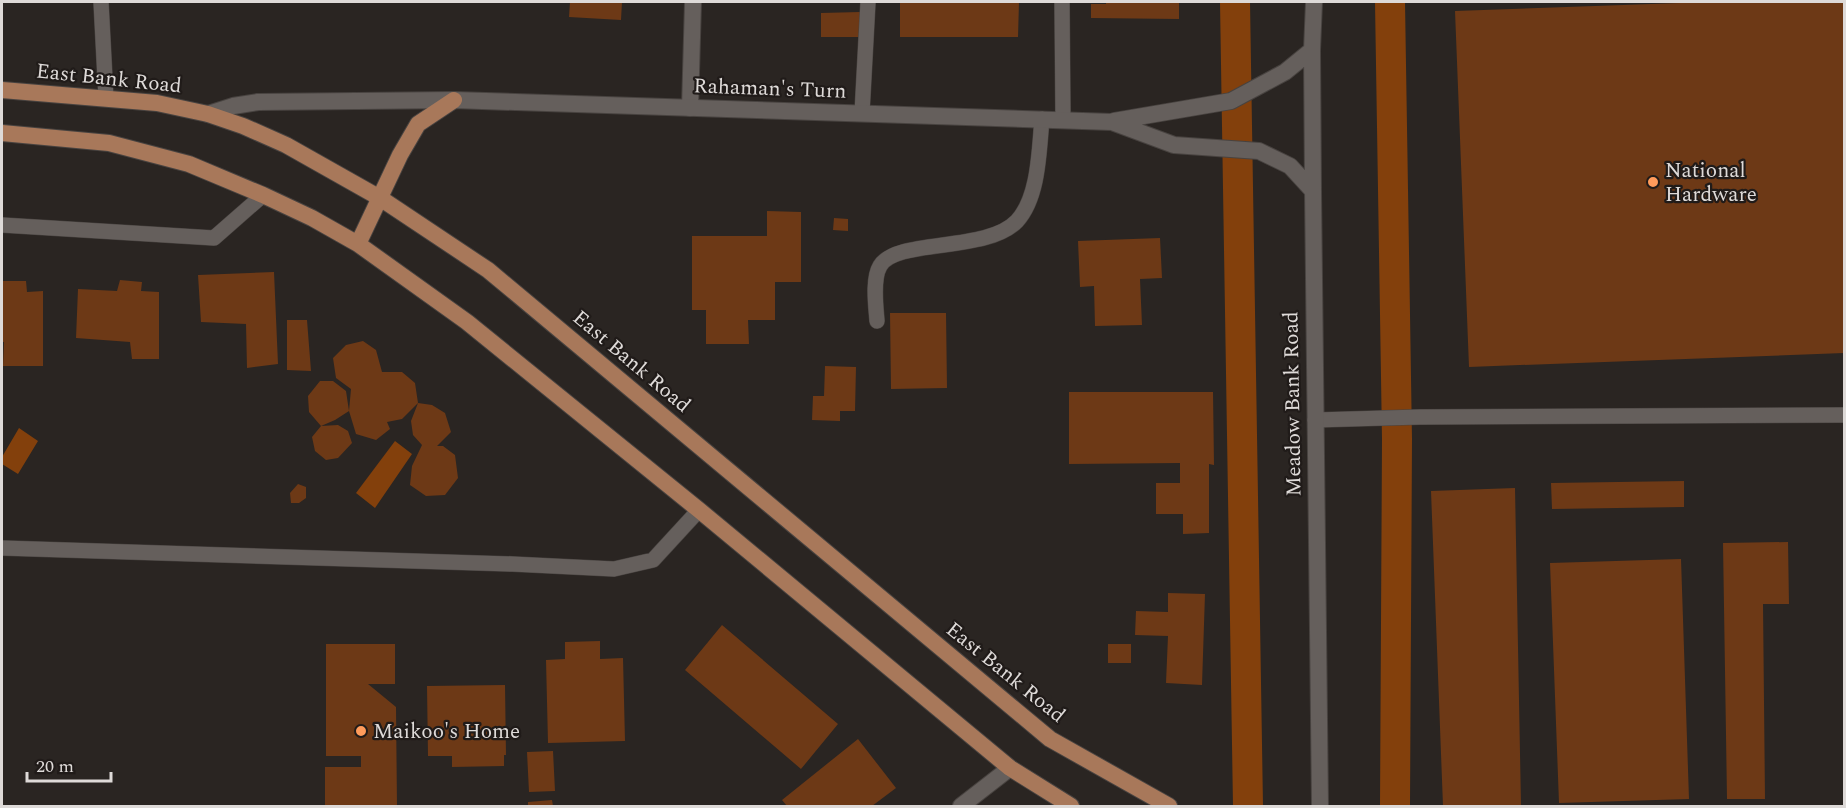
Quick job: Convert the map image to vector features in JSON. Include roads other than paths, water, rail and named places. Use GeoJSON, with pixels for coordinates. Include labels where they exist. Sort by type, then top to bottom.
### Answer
{"type":"FeatureCollection","features":[{"type":"Feature","properties":{"kind":"main road"},"geometry":{"type":"LineString","coordinates":[[690,108],[693,2]]}},
{"type":"Feature","properties":{"kind":"main road","name":"Meadow Bank Road"},"geometry":{"type":"LineString","coordinates":[[1314,2],[1313,191],[1320,807]]}},
{"type":"Feature","properties":{"kind":"main road"},"geometry":{"type":"LineString","coordinates":[[1112,122],[1231,101],[1285,72],[1312,50]]}},
{"type":"Feature","properties":{"kind":"main road","name":"East Bank Road"},"geometry":{"type":"LineString","coordinates":[[2,90],[157,103],[208,114],[286,144],[380,198],[488,270],[1050,739],[1170,807]]}},
{"type":"Feature","properties":{"kind":"main road"},"geometry":{"type":"LineString","coordinates":[[358,244],[400,155],[418,124],[454,100]]}},
{"type":"Feature","properties":{"kind":"main road","name":"Rahaman's Turn"},"geometry":{"type":"LineString","coordinates":[[208,114],[233,106],[258,102],[454,100],[1112,122],[1173,145],[1259,151],[1290,166],[1313,191]]}},
{"type":"Feature","properties":{"kind":"main road"},"geometry":{"type":"LineString","coordinates":[[2,133],[109,143],[189,164],[312,218],[358,244],[467,322],[699,510],[1010,768],[1071,807]]}},
{"type":"Feature","properties":{"kind":"main road"},"geometry":{"type":"LineString","coordinates":[[961,807],[1010,768]]}},
{"type":"Feature","properties":{"kind":"lane"},"geometry":{"type":"LineString","coordinates":[[101,2],[106,98]]}},
{"type":"Feature","properties":{"kind":"lane"},"geometry":{"type":"LineString","coordinates":[[862,113],[868,2]]}},
{"type":"Feature","properties":{"kind":"lane"},"geometry":{"type":"LineString","coordinates":[[1062,2],[1063,120]]}},
{"type":"Feature","properties":{"kind":"lane"},"geometry":{"type":"LineString","coordinates":[[877,321],[874,290],[880,266],[892,255],[913,249],[957,245],[999,233],[1017,221],[1028,204],[1036,175],[1042,119]]}},
{"type":"Feature","properties":{"kind":"lane"},"geometry":{"type":"LineString","coordinates":[[2,225],[214,238],[263,195]]}},
{"type":"Feature","properties":{"kind":"lane"},"geometry":{"type":"LineString","coordinates":[[1315,420],[1420,417],[1845,415]]}},
{"type":"Feature","properties":{"kind":"lane"},"geometry":{"type":"LineString","coordinates":[[2,548],[614,569],[653,560],[699,510]]}},
{"type":"Feature","properties":{"kind":"waterway"},"geometry":{"type":"LineString","coordinates":[[1235,2],[1248,806]]}},
{"type":"Feature","properties":{"kind":"waterway"},"geometry":{"type":"LineString","coordinates":[[1390,2],[1397,439],[1395,806]]}},
{"type":"Feature","properties":{"kind":"place","name":"National Hardware"},"geometry":{"type":"Point","coordinates":[1653,182]}},
{"type":"Feature","properties":{"kind":"place","name":"Maikoo's Home"},"geometry":{"type":"Point","coordinates":[361,731]}}]}
